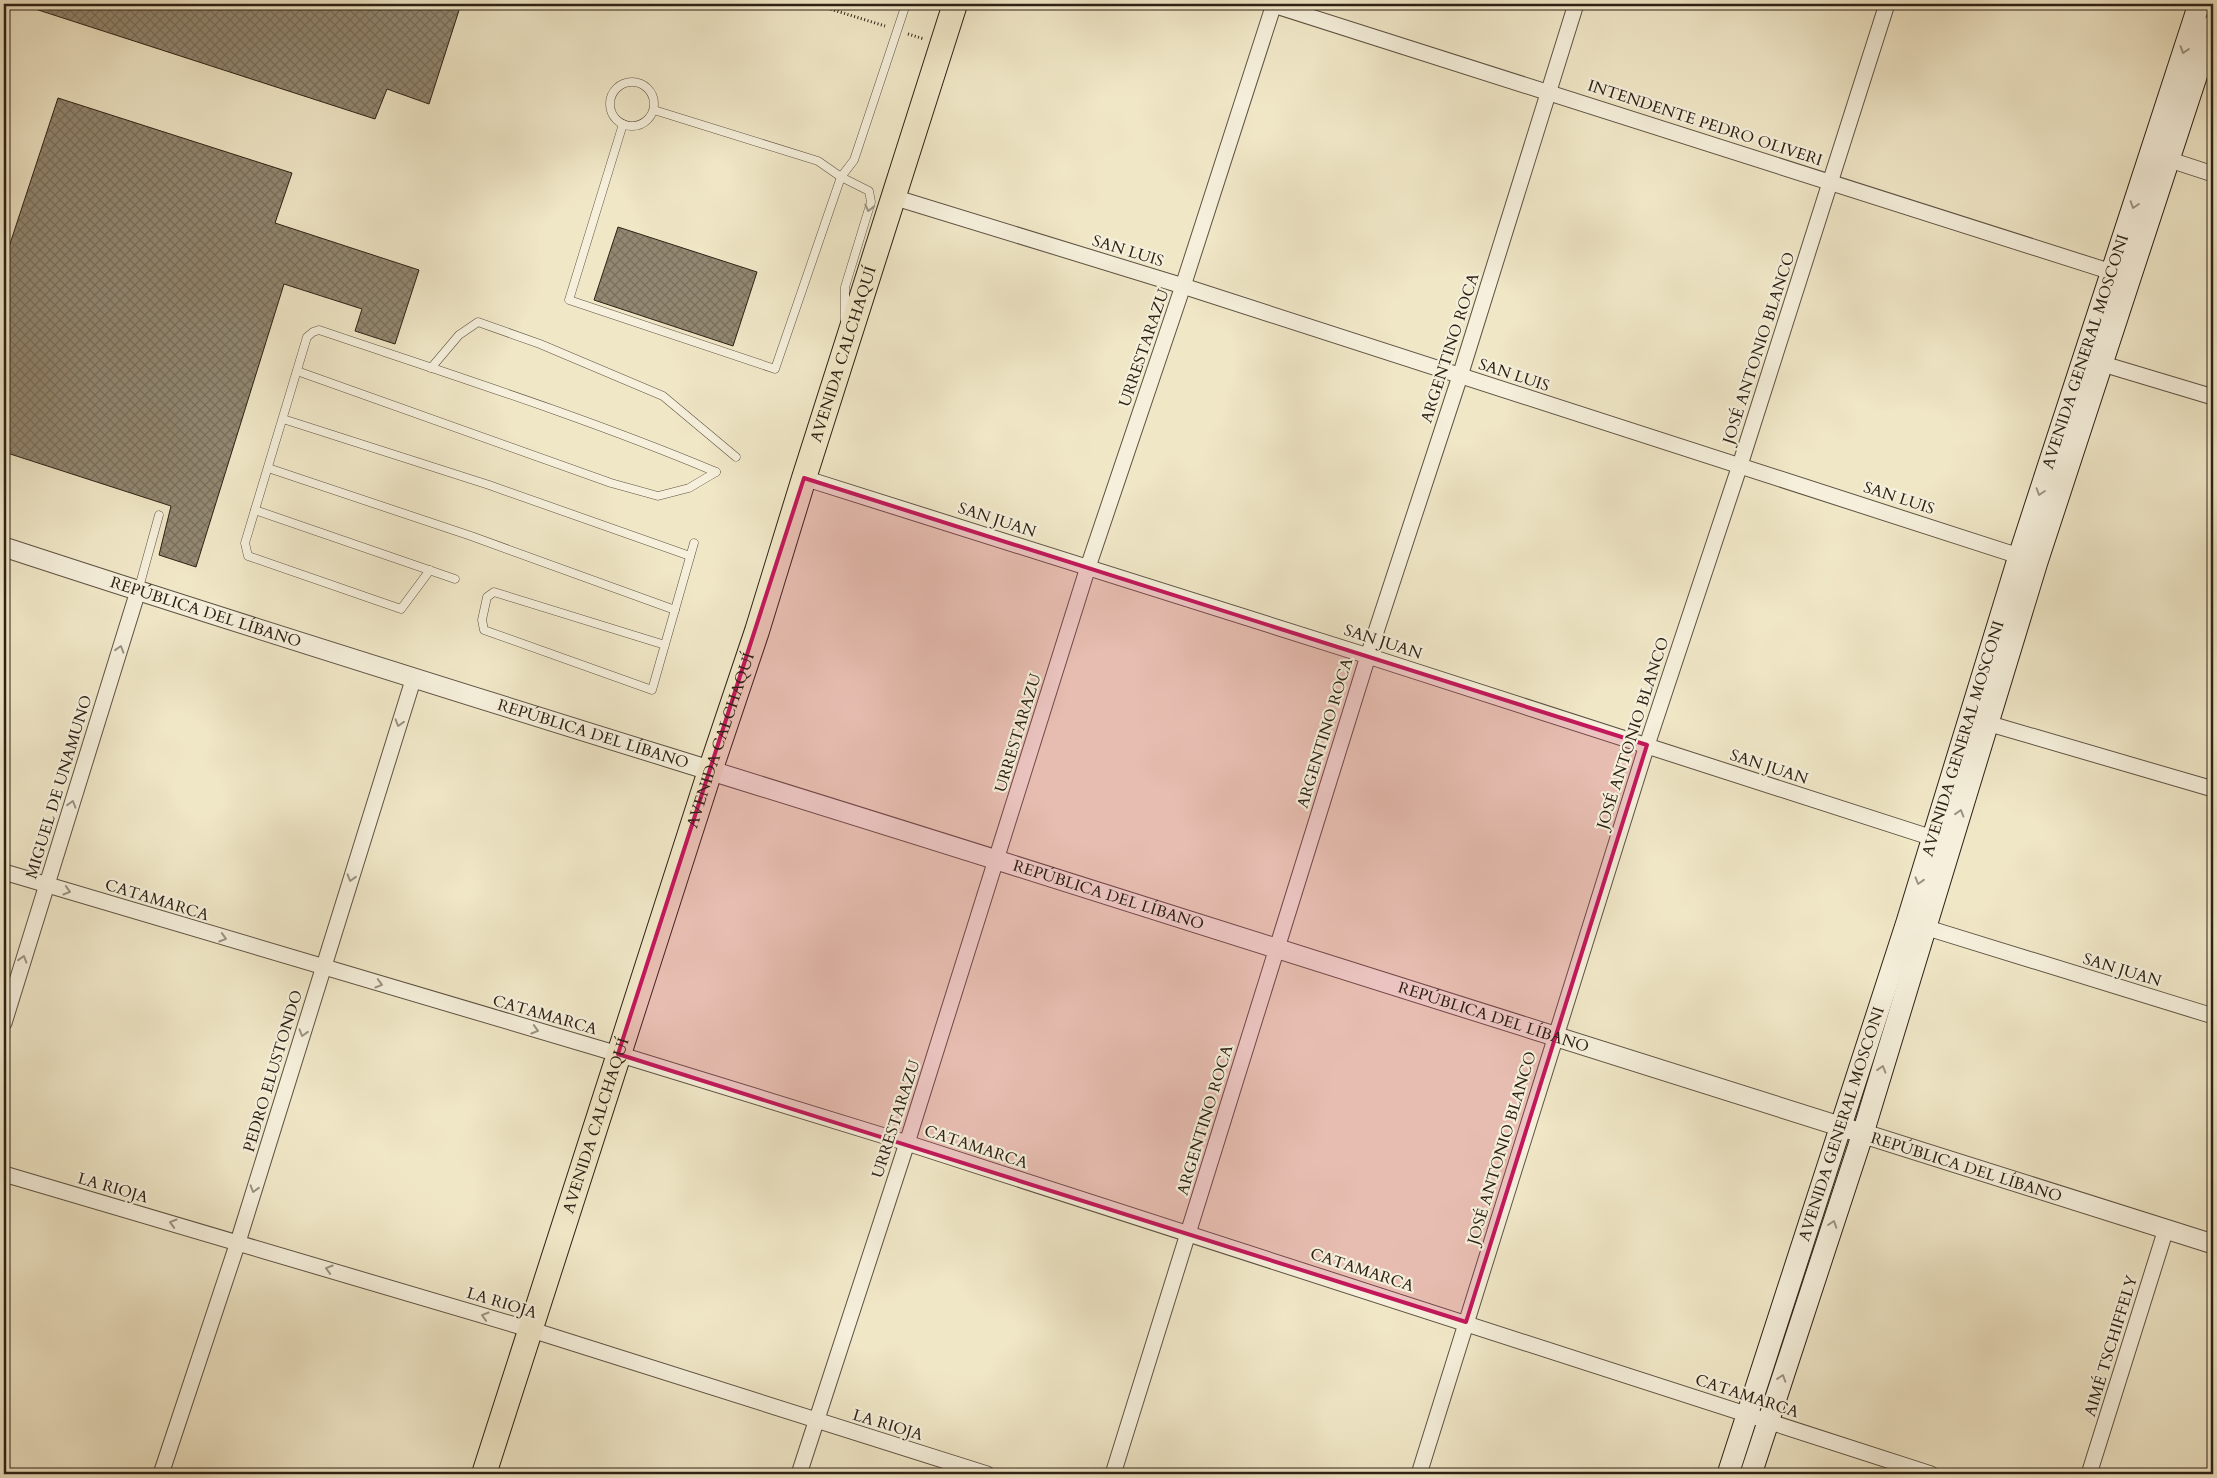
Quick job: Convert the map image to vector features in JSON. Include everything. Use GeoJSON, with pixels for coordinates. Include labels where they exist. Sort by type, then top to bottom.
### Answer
{"type":"FeatureCollection","features":[{"type":"Feature","properties":{"kind":"main road","name":"AVENIDA CALCHAQUÍ"},"geometry":{"type":"LineString","coordinates":[[484,1474],[532,1330],[618,1054],[757,631],[955,4]]}},
{"type":"Feature","properties":{"kind":"main road","name":"AVENIDA GENERAL MOSCONI"},"geometry":{"type":"LineString","coordinates":[[1751,1474],[1862,1133],[1916,925],[2028,559],[2159,156],[2199,4]]}},
{"type":"Feature","properties":{"kind":"main road","name":"AVENIDA GENERAL MOSCONI"},"geometry":{"type":"LineString","coordinates":[[2159,156],[2213,25]]}},
{"type":"Feature","properties":{"kind":"main road","name":"AVENIDA GENERAL MOSCONI"},"geometry":{"type":"LineString","coordinates":[[1728,1474],[1841,1126],[1916,925]]}},
{"type":"Feature","properties":{"kind":"street","name":"INTENDENTE PEDRO OLIVERI"},"geometry":{"type":"LineString","coordinates":[[1273,4],[2121,275]]}},
{"type":"Feature","properties":{"kind":"street","name":"URRESTARAZU"},"geometry":{"type":"LineString","coordinates":[[799,1474],[907,1143],[1088,567],[1183,286],[1273,4]]}},
{"type":"Feature","properties":{"kind":"street","name":"ARGENTINO ROCA"},"geometry":{"type":"LineString","coordinates":[[1113,1474],[1276,948],[1368,656],[1460,376],[1576,4]]}},
{"type":"Feature","properties":{"kind":"street","name":"JOSÉ ANTONIO BLANCO"},"geometry":{"type":"LineString","coordinates":[[1419,1474],[1647,745],[1740,465],[1887,4]]}},
{"type":"Feature","properties":{"kind":"street"},"geometry":{"type":"LineString","coordinates":[[2159,156],[2213,174]]}},
{"type":"Feature","properties":{"kind":"street","name":"SAN LUIS"},"geometry":{"type":"LineString","coordinates":[[893,197],[1183,286],[2028,559]]}},
{"type":"Feature","properties":{"kind":"street"},"geometry":{"type":"LineString","coordinates":[[2093,361],[2213,397]]}},
{"type":"Feature","properties":{"kind":"street","name":"SAN JUAN"},"geometry":{"type":"LineString","coordinates":[[804,478],[1368,656],[1942,841]]}},
{"type":"Feature","properties":{"kind":"street","name":"REPÚBLICA DEL LÍBANO"},"geometry":{"type":"LineString","coordinates":[[4,547],[138,591],[414,676],[710,771],[1276,948],[1554,1038],[1841,1126],[2213,1244]]}},
{"type":"Feature","properties":{"kind":"street","name":"MIGUEL DE UNAMUNO"},"geometry":{"type":"LineString","coordinates":[[4,1023],[138,591]]}},
{"type":"Feature","properties":{"kind":"street","name":"PEDRO ELUSTONDO"},"geometry":{"type":"LineString","coordinates":[[162,1474],[238,1242],[414,676]]}},
{"type":"Feature","properties":{"kind":"street"},"geometry":{"type":"LineString","coordinates":[[1979,721],[2212,784]]}},
{"type":"Feature","properties":{"kind":"street","name":"CATAMARCA"},"geometry":{"type":"LineString","coordinates":[[4,872],[618,1054],[907,1143],[1466,1322],[1931,1474]]}},
{"type":"Feature","properties":{"kind":"street","name":"SAN JUAN"},"geometry":{"type":"LineString","coordinates":[[1916,925],[2213,1016]]}},
{"type":"Feature","properties":{"kind":"street","name":"LA RIOJA"},"geometry":{"type":"LineString","coordinates":[[4,1174],[532,1330],[987,1474]]}},
{"type":"Feature","properties":{"kind":"street","name":"AIMÉ TSCHIFFELY"},"geometry":{"type":"LineString","coordinates":[[2089,1474],[2166,1229]]}},
{"type":"Feature","properties":{"kind":"lane"},"geometry":{"type":"LineString","coordinates":[[623,124],[569,300],[776,369],[841,177],[854,160],[906,4]]}},
{"type":"Feature","properties":{"kind":"lane"},"geometry":{"type":"LineString","coordinates":[[632,82],[645,85],[654,96],[654,110],[646,122],[631,126],[623,124],[617,120],[610,108],[612,94],[620,85],[632,82]]}},
{"type":"Feature","properties":{"kind":"lane"},"geometry":{"type":"LineString","coordinates":[[654,110],[818,161],[841,177],[869,191],[871,202],[845,287],[846,345]]}},
{"type":"Feature","properties":{"kind":"lane"},"geometry":{"type":"LineString","coordinates":[[431,368],[459,335],[478,322],[540,344],[663,396],[736,458]]}},
{"type":"Feature","properties":{"kind":"lane"},"geometry":{"type":"LineString","coordinates":[[297,371],[611,483],[658,496],[689,488],[716,472],[663,449],[431,368],[319,330],[313,332],[307,338],[297,371],[283,419],[245,543],[248,556],[401,610],[430,570]]}},
{"type":"Feature","properties":{"kind":"lane"},"geometry":{"type":"LineString","coordinates":[[283,419],[489,485],[690,556]]}},
{"type":"Feature","properties":{"kind":"lane"},"geometry":{"type":"LineString","coordinates":[[268,468],[471,536],[675,610]]}},
{"type":"Feature","properties":{"kind":"lane"},"geometry":{"type":"LineString","coordinates":[[255,510],[455,580]]}},
{"type":"Feature","properties":{"kind":"lane"},"geometry":{"type":"LineString","coordinates":[[138,591],[159,515]]}},
{"type":"Feature","properties":{"kind":"lane"},"geometry":{"type":"LineString","coordinates":[[665,645],[494,592],[487,597],[482,620],[484,630],[652,690],[665,645],[675,610],[690,556],[694,543]]}},
{"type":"Feature","properties":{"kind":"path"},"geometry":{"type":"LineString","coordinates":[[814,4],[941,44]]}},
{"type":"Feature","properties":{"kind":"highlighted area"},"geometry":{"type":"Polygon","coordinates":[[[804,478],[1647,745],[1466,1322],[618,1054],[804,478]]]}},
{"type":"Feature","properties":{"kind":"building"},"geometry":{"type":"Polygon","coordinates":[[[29,4],[461,4],[429,104],[387,89],[375,119],[29,7],[29,4]]]}},
{"type":"Feature","properties":{"kind":"building"},"geometry":{"type":"Polygon","coordinates":[[[58,98],[292,173],[275,223],[419,270],[395,344],[355,331],[362,309],[284,284],[196,567],[159,555],[171,506],[4,452],[4,262],[58,98]]]}},
{"type":"Feature","properties":{"kind":"building"},"geometry":{"type":"Polygon","coordinates":[[[618,227],[757,272],[733,346],[594,300],[618,227]]]}}]}
